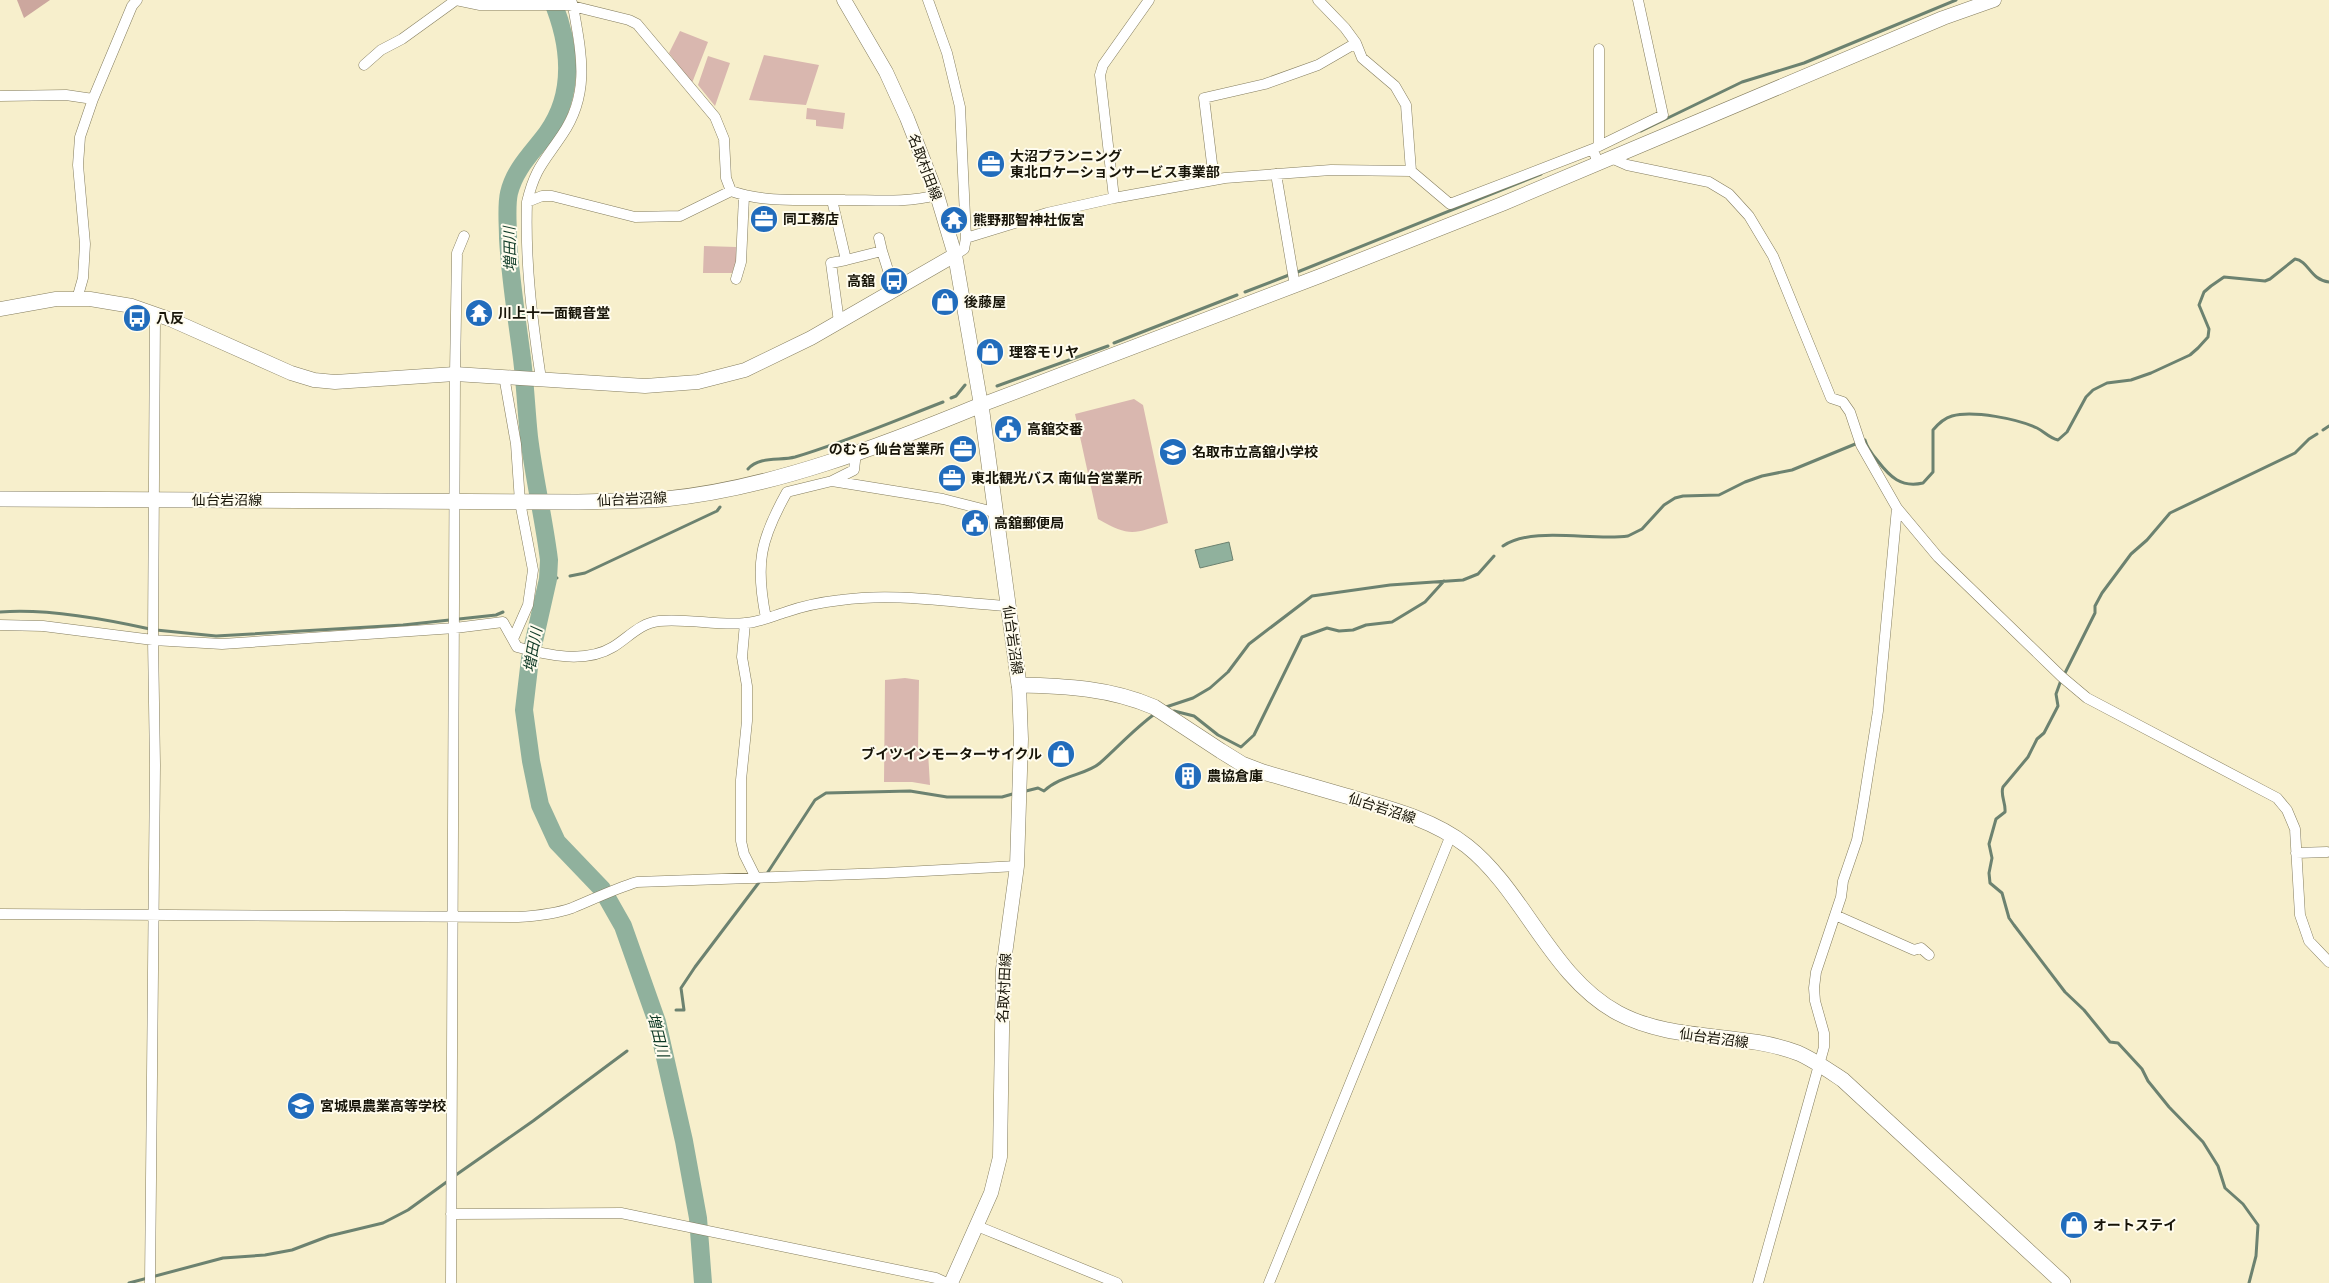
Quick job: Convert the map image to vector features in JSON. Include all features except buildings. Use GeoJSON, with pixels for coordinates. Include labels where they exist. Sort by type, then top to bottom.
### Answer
{"type":"FeatureCollection","features":[{"type":"Feature","properties":{"kind":"main road","name":"仙台岩沼線"},"geometry":{"type":"LineString","coordinates":[[0,499],[522,502],[665,499],[724,490],[824,464],[981,405],[994,512],[1019,685],[1096,689],[1118,693],[1154,707],[1242,764],[1263,772],[1391,809],[1426,822],[1451,835],[1468,847],[1493,872],[1563,965],[1585,989],[1604,1005],[1632,1020],[1657,1028],[1768,1045],[1798,1053],[1819,1064],[1843,1080],[2063,1283]]}},
{"type":"Feature","properties":{"kind":"street"},"geometry":{"type":"LineString","coordinates":[[77,299],[83,278],[85,244],[78,165],[80,137],[93,99],[132,6],[137,0]]}},
{"type":"Feature","properties":{"kind":"street"},"geometry":{"type":"LineString","coordinates":[[364,65],[381,50],[402,39],[456,0],[480,5],[540,6],[571,4],[629,20],[644,31],[715,117],[724,139],[726,178],[731,192]]}},
{"type":"Feature","properties":{"kind":"street","name":"名取村田線"},"geometry":{"type":"LineString","coordinates":[[844,0],[886,72],[907,118],[937,195],[955,255],[981,405]]}},
{"type":"Feature","properties":{"kind":"street"},"geometry":{"type":"LineString","coordinates":[[0,309],[56,299],[109,301],[132,306],[155,314],[291,373],[314,380],[335,382],[455,374],[645,386],[707,381],[745,370],[781,354],[964,249],[966,238],[960,107],[947,54],[928,0]]}},
{"type":"Feature","properties":{"kind":"street"},"geometry":{"type":"LineString","coordinates":[[1114,198],[1100,75],[1103,65],[1149,0]]}},
{"type":"Feature","properties":{"kind":"street"},"geometry":{"type":"LineString","coordinates":[[1318,0],[1345,28],[1356,44],[1362,58],[1395,86],[1406,105],[1411,171]]}},
{"type":"Feature","properties":{"kind":"street"},"geometry":{"type":"LineString","coordinates":[[966,238],[1047,213],[1114,198],[1214,180],[1331,170],[1411,171],[1450,204],[1598,154],[1663,115],[1638,0]]}},
{"type":"Feature","properties":{"kind":"street"},"geometry":{"type":"LineString","coordinates":[[981,405],[1295,286],[1598,154],[1943,18],[1994,0]]}},
{"type":"Feature","properties":{"kind":"street"},"geometry":{"type":"LineString","coordinates":[[539,378],[529,300],[526,246],[527,202],[536,172],[563,134],[580,97],[582,66],[571,4]]}},
{"type":"Feature","properties":{"kind":"street"},"geometry":{"type":"LineString","coordinates":[[1214,180],[1204,98],[1265,84],[1318,65],[1356,44]]}},
{"type":"Feature","properties":{"kind":"street"},"geometry":{"type":"LineString","coordinates":[[1598,154],[1599,49]]}},
{"type":"Feature","properties":{"kind":"street"},"geometry":{"type":"LineString","coordinates":[[0,96],[66,95],[93,99]]}},
{"type":"Feature","properties":{"kind":"street"},"geometry":{"type":"LineString","coordinates":[[1598,154],[1627,165],[1709,182],[1729,194],[1749,216],[1773,256],[1831,398],[1839,400],[1850,412],[1859,441],[1897,508],[1938,557],[2064,679],[2087,698],[2277,798],[2287,810],[2295,829],[2300,915],[2308,941],[2329,962]]}},
{"type":"Feature","properties":{"kind":"street"},"geometry":{"type":"LineString","coordinates":[[1276,174],[1295,286]]}},
{"type":"Feature","properties":{"kind":"street"},"geometry":{"type":"LineString","coordinates":[[527,202],[542,196],[552,196],[635,217],[680,216],[731,192],[744,196],[790,200],[912,200],[937,195]]}},
{"type":"Feature","properties":{"kind":"street"},"geometry":{"type":"LineString","coordinates":[[736,279],[742,262],[744,196]]}},
{"type":"Feature","properties":{"kind":"street"},"geometry":{"type":"LineString","coordinates":[[832,200],[846,260]]}},
{"type":"Feature","properties":{"kind":"street"},"geometry":{"type":"LineString","coordinates":[[451,1283],[453,1177],[455,374],[458,253],[464,236]]}},
{"type":"Feature","properties":{"kind":"street"},"geometry":{"type":"LineString","coordinates":[[879,238],[894,290]]}},
{"type":"Feature","properties":{"kind":"street"},"geometry":{"type":"LineString","coordinates":[[838,322],[831,263],[882,251]]}},
{"type":"Feature","properties":{"kind":"street"},"geometry":{"type":"LineString","coordinates":[[149,1279],[155,765],[153,499],[155,314]]}},
{"type":"Feature","properties":{"kind":"street"},"geometry":{"type":"LineString","coordinates":[[506,377],[533,570],[528,605],[515,643]]}},
{"type":"Feature","properties":{"kind":"street"},"geometry":{"type":"LineString","coordinates":[[766,618],[760,588],[761,551],[772,519],[787,492],[832,481],[854,470],[856,452]]}},
{"type":"Feature","properties":{"kind":"street"},"geometry":{"type":"LineString","coordinates":[[832,481],[943,499],[994,512]]}},
{"type":"Feature","properties":{"kind":"street"},"geometry":{"type":"LineString","coordinates":[[1758,1283],[1824,1046],[1824,1033],[1815,1001],[1816,972],[1841,897],[1843,881],[1857,840],[1878,712],[1897,508]]}},
{"type":"Feature","properties":{"kind":"street"},"geometry":{"type":"LineString","coordinates":[[0,625],[153,632],[222,644],[455,622],[504,622],[515,643],[546,655],[589,656],[613,647],[639,628],[657,621],[745,623],[788,611],[840,600],[866,598],[1008,606]]}},
{"type":"Feature","properties":{"kind":"street"},"geometry":{"type":"LineString","coordinates":[[745,623],[742,657],[747,686],[747,721],[741,780],[741,841],[744,854],[760,878]]}},
{"type":"Feature","properties":{"kind":"street","name":"名取村田線"},"geometry":{"type":"LineString","coordinates":[[945,1282],[977,1226],[991,1193],[1000,1157],[1004,969],[1017,866],[1019,685]]}},
{"type":"Feature","properties":{"kind":"street"},"geometry":{"type":"LineString","coordinates":[[1269,1283],[1451,835]]}},
{"type":"Feature","properties":{"kind":"street"},"geometry":{"type":"LineString","coordinates":[[2296,853],[2327,852]]}},
{"type":"Feature","properties":{"kind":"street"},"geometry":{"type":"LineString","coordinates":[[0,914],[454,916],[518,918],[548,914],[571,908],[615,888],[636,882],[1017,866]]}},
{"type":"Feature","properties":{"kind":"street"},"geometry":{"type":"LineString","coordinates":[[1835,915],[1914,950],[1921,948],[1929,955]]}},
{"type":"Feature","properties":{"kind":"street"},"geometry":{"type":"LineString","coordinates":[[451,1214],[620,1213],[682,1224],[945,1282]]}},
{"type":"Feature","properties":{"kind":"street"},"geometry":{"type":"LineString","coordinates":[[977,1226],[1117,1283]]}},
{"type":"Feature","properties":{"kind":"shaded area"},"geometry":{"type":"Polygon","coordinates":[[[17,0],[50,0],[24,18],[17,0]]]}},
{"type":"Feature","properties":{"kind":"shaded area"},"geometry":{"type":"Polygon","coordinates":[[[680,31],[708,42],[692,83],[669,53],[680,31]]]}},
{"type":"Feature","properties":{"kind":"shaded area"},"geometry":{"type":"Polygon","coordinates":[[[764,55],[819,65],[806,105],[749,100],[764,55]]]}},
{"type":"Feature","properties":{"kind":"shaded area"},"geometry":{"type":"Polygon","coordinates":[[[708,56],[730,63],[715,106],[698,85],[708,56]]]}},
{"type":"Feature","properties":{"kind":"shaded area"},"geometry":{"type":"Polygon","coordinates":[[[807,108],[845,113],[843,129],[816,126],[816,120],[806,119],[807,108]]]}},
{"type":"Feature","properties":{"kind":"shaded area"},"geometry":{"type":"Polygon","coordinates":[[[704,246],[736,247],[737,259],[732,273],[703,273],[704,246]]]}},
{"type":"Feature","properties":{"kind":"shaded area"},"geometry":{"type":"Polygon","coordinates":[[[1134,399],[1143,405],[1168,523],[1133,532],[1118,529],[1098,519],[1075,414],[1134,399]]]}},
{"type":"Feature","properties":{"kind":"shaded area"},"geometry":{"type":"Polygon","coordinates":[[[1229,542],[1233,560],[1200,568],[1195,550],[1229,542]]]}},
{"type":"Feature","properties":{"kind":"shaded area"},"geometry":{"type":"Polygon","coordinates":[[[905,678],[919,680],[918,752],[928,752],[930,785],[912,782],[884,782],[885,680],[905,678]]]}},
{"type":"Feature","properties":{"kind":"waterway","name":"増田川"},"geometry":{"type":"LineString","coordinates":[[552,0],[563,33],[566,50],[567,68],[563,101],[547,133],[516,176],[509,193],[508,204],[510,266],[529,437],[549,560],[548,579],[530,659],[524,710],[531,761],[540,805],[557,842],[602,889],[623,926],[657,1022],[684,1141],[698,1218],[703,1283]]}},
{"type":"Feature","properties":{"kind":"waterway"},"geometry":{"type":"LineString","coordinates":[[1641,131],[1742,82],[1804,63],[1956,0]]}},
{"type":"Feature","properties":{"kind":"waterway"},"geometry":{"type":"LineString","coordinates":[[1295,273],[1541,174]]}},
{"type":"Feature","properties":{"kind":"waterway"},"geometry":{"type":"LineString","coordinates":[[1503,546],[1515,540],[1546,535],[1628,536],[1642,529],[1664,505],[1675,498],[1719,495],[1745,482],[1762,476],[1792,470],[1865,440],[1872,453],[1891,476],[1908,484],[1923,483],[1933,472],[1933,430],[1947,418],[1961,414],[2007,419],[2037,428],[2058,440],[2067,432],[2086,397],[2093,390],[2107,383],[2131,380],[2151,373],[2190,355],[2198,348],[2208,337],[2209,329],[2199,305],[2204,292],[2224,277],[2265,281],[2295,259],[2304,263],[2318,278],[2329,282]]}},
{"type":"Feature","properties":{"kind":"waterway"},"geometry":{"type":"LineString","coordinates":[[1245,292],[1289,275]]}},
{"type":"Feature","properties":{"kind":"waterway"},"geometry":{"type":"LineString","coordinates":[[1114,343],[1237,295]]}},
{"type":"Feature","properties":{"kind":"waterway"},"geometry":{"type":"LineString","coordinates":[[997,386],[1108,346]]}},
{"type":"Feature","properties":{"kind":"waterway"},"geometry":{"type":"LineString","coordinates":[[951,398],[956,396],[965,385]]}},
{"type":"Feature","properties":{"kind":"waterway"},"geometry":{"type":"LineString","coordinates":[[748,469],[758,462],[795,457],[832,445],[943,402]]}},
{"type":"Feature","properties":{"kind":"waterway"},"geometry":{"type":"LineString","coordinates":[[2323,430],[2329,426]]}},
{"type":"Feature","properties":{"kind":"waterway"},"geometry":{"type":"LineString","coordinates":[[2249,1283],[2256,1256],[2258,1225],[2243,1204],[2225,1188],[2218,1166],[2203,1142],[2169,1107],[2148,1081],[2142,1069],[2118,1043],[2110,1042],[2084,1010],[2065,992],[2009,918],[2002,893],[1990,883],[1989,873],[1992,858],[1989,844],[1996,819],[2005,812],[2003,787],[2028,757],[2037,739],[2044,733],[2058,706],[2056,694],[2060,683],[2095,613],[2095,606],[2102,593],[2131,554],[2147,540],[2170,513],[2295,453],[2317,434]]}},
{"type":"Feature","properties":{"kind":"waterway"},"geometry":{"type":"LineString","coordinates":[[570,576],[585,573],[717,511],[720,507]]}},
{"type":"Feature","properties":{"kind":"waterway"},"geometry":{"type":"LineString","coordinates":[[1163,708],[1193,698],[1210,688],[1228,672],[1249,644],[1312,596],[1390,585],[1463,580],[1478,574],[1494,556]]}},
{"type":"Feature","properties":{"kind":"waterway"},"geometry":{"type":"LineString","coordinates":[[548,579],[557,578]]}},
{"type":"Feature","properties":{"kind":"waterway"},"geometry":{"type":"LineString","coordinates":[[1174,711],[1194,716],[1218,735],[1241,747],[1254,735],[1302,637],[1327,628],[1339,631],[1353,630],[1366,625],[1392,622],[1425,602],[1444,581]]}},
{"type":"Feature","properties":{"kind":"waterway"},"geometry":{"type":"LineString","coordinates":[[0,612],[56,613],[95,618],[150,629]]}},
{"type":"Feature","properties":{"kind":"waterway"},"geometry":{"type":"LineString","coordinates":[[156,630],[216,636],[403,625],[496,615],[503,612]]}},
{"type":"Feature","properties":{"kind":"waterway"},"geometry":{"type":"LineString","coordinates":[[1022,792],[1038,788],[1044,791],[1065,778],[1094,767],[1156,713]]}},
{"type":"Feature","properties":{"kind":"waterway"},"geometry":{"type":"LineString","coordinates":[[766,875],[815,800],[826,793],[910,791],[947,797],[1002,797],[1016,793]]}},
{"type":"Feature","properties":{"kind":"waterway"},"geometry":{"type":"LineString","coordinates":[[676,1010],[684,1010],[681,988],[760,881]]}},
{"type":"Feature","properties":{"kind":"waterway"},"geometry":{"type":"LineString","coordinates":[[453,1177],[533,1121],[627,1051]]}},
{"type":"Feature","properties":{"kind":"waterway"},"geometry":{"type":"LineString","coordinates":[[129,1283],[223,1258],[265,1255],[292,1250],[329,1236],[383,1223],[408,1210],[448,1181]]}},
{"type":"Feature","properties":{"kind":"place","name":"大沼プランニング 東北ロケーションサービス事業部"},"geometry":{"type":"Point","coordinates":[991,164]}},
{"type":"Feature","properties":{"kind":"place","name":"同工務店"},"geometry":{"type":"Point","coordinates":[764,219]}},
{"type":"Feature","properties":{"kind":"place","name":"熊野那智神社仮宮"},"geometry":{"type":"Point","coordinates":[954,220]}},
{"type":"Feature","properties":{"kind":"place","name":"高舘"},"geometry":{"type":"Point","coordinates":[894,281]}},
{"type":"Feature","properties":{"kind":"place","name":"後藤屋"},"geometry":{"type":"Point","coordinates":[945,302]}},
{"type":"Feature","properties":{"kind":"place","name":"川上十一面観音堂"},"geometry":{"type":"Point","coordinates":[479,313]}},
{"type":"Feature","properties":{"kind":"place","name":"八反"},"geometry":{"type":"Point","coordinates":[137,318]}},
{"type":"Feature","properties":{"kind":"place","name":"理容モリヤ"},"geometry":{"type":"Point","coordinates":[990,352]}},
{"type":"Feature","properties":{"kind":"place","name":"高舘交番"},"geometry":{"type":"Point","coordinates":[1008,429]}},
{"type":"Feature","properties":{"kind":"place","name":"のむら 仙台営業所"},"geometry":{"type":"Point","coordinates":[963,449]}},
{"type":"Feature","properties":{"kind":"place","name":"名取市立高舘小学校"},"geometry":{"type":"Point","coordinates":[1173,452]}},
{"type":"Feature","properties":{"kind":"place","name":"東北観光バス 南仙台営業所"},"geometry":{"type":"Point","coordinates":[952,478]}},
{"type":"Feature","properties":{"kind":"place","name":"高舘郵便局"},"geometry":{"type":"Point","coordinates":[975,523]}},
{"type":"Feature","properties":{"kind":"place","name":"ブイツインモーターサイクル"},"geometry":{"type":"Point","coordinates":[1061,754]}},
{"type":"Feature","properties":{"kind":"place","name":"農協倉庫"},"geometry":{"type":"Point","coordinates":[1188,776]}},
{"type":"Feature","properties":{"kind":"place","name":"宮城県農業高等学校"},"geometry":{"type":"Point","coordinates":[301,1106]}},
{"type":"Feature","properties":{"kind":"place","name":"オートステイ"},"geometry":{"type":"Point","coordinates":[2074,1225]}}]}
